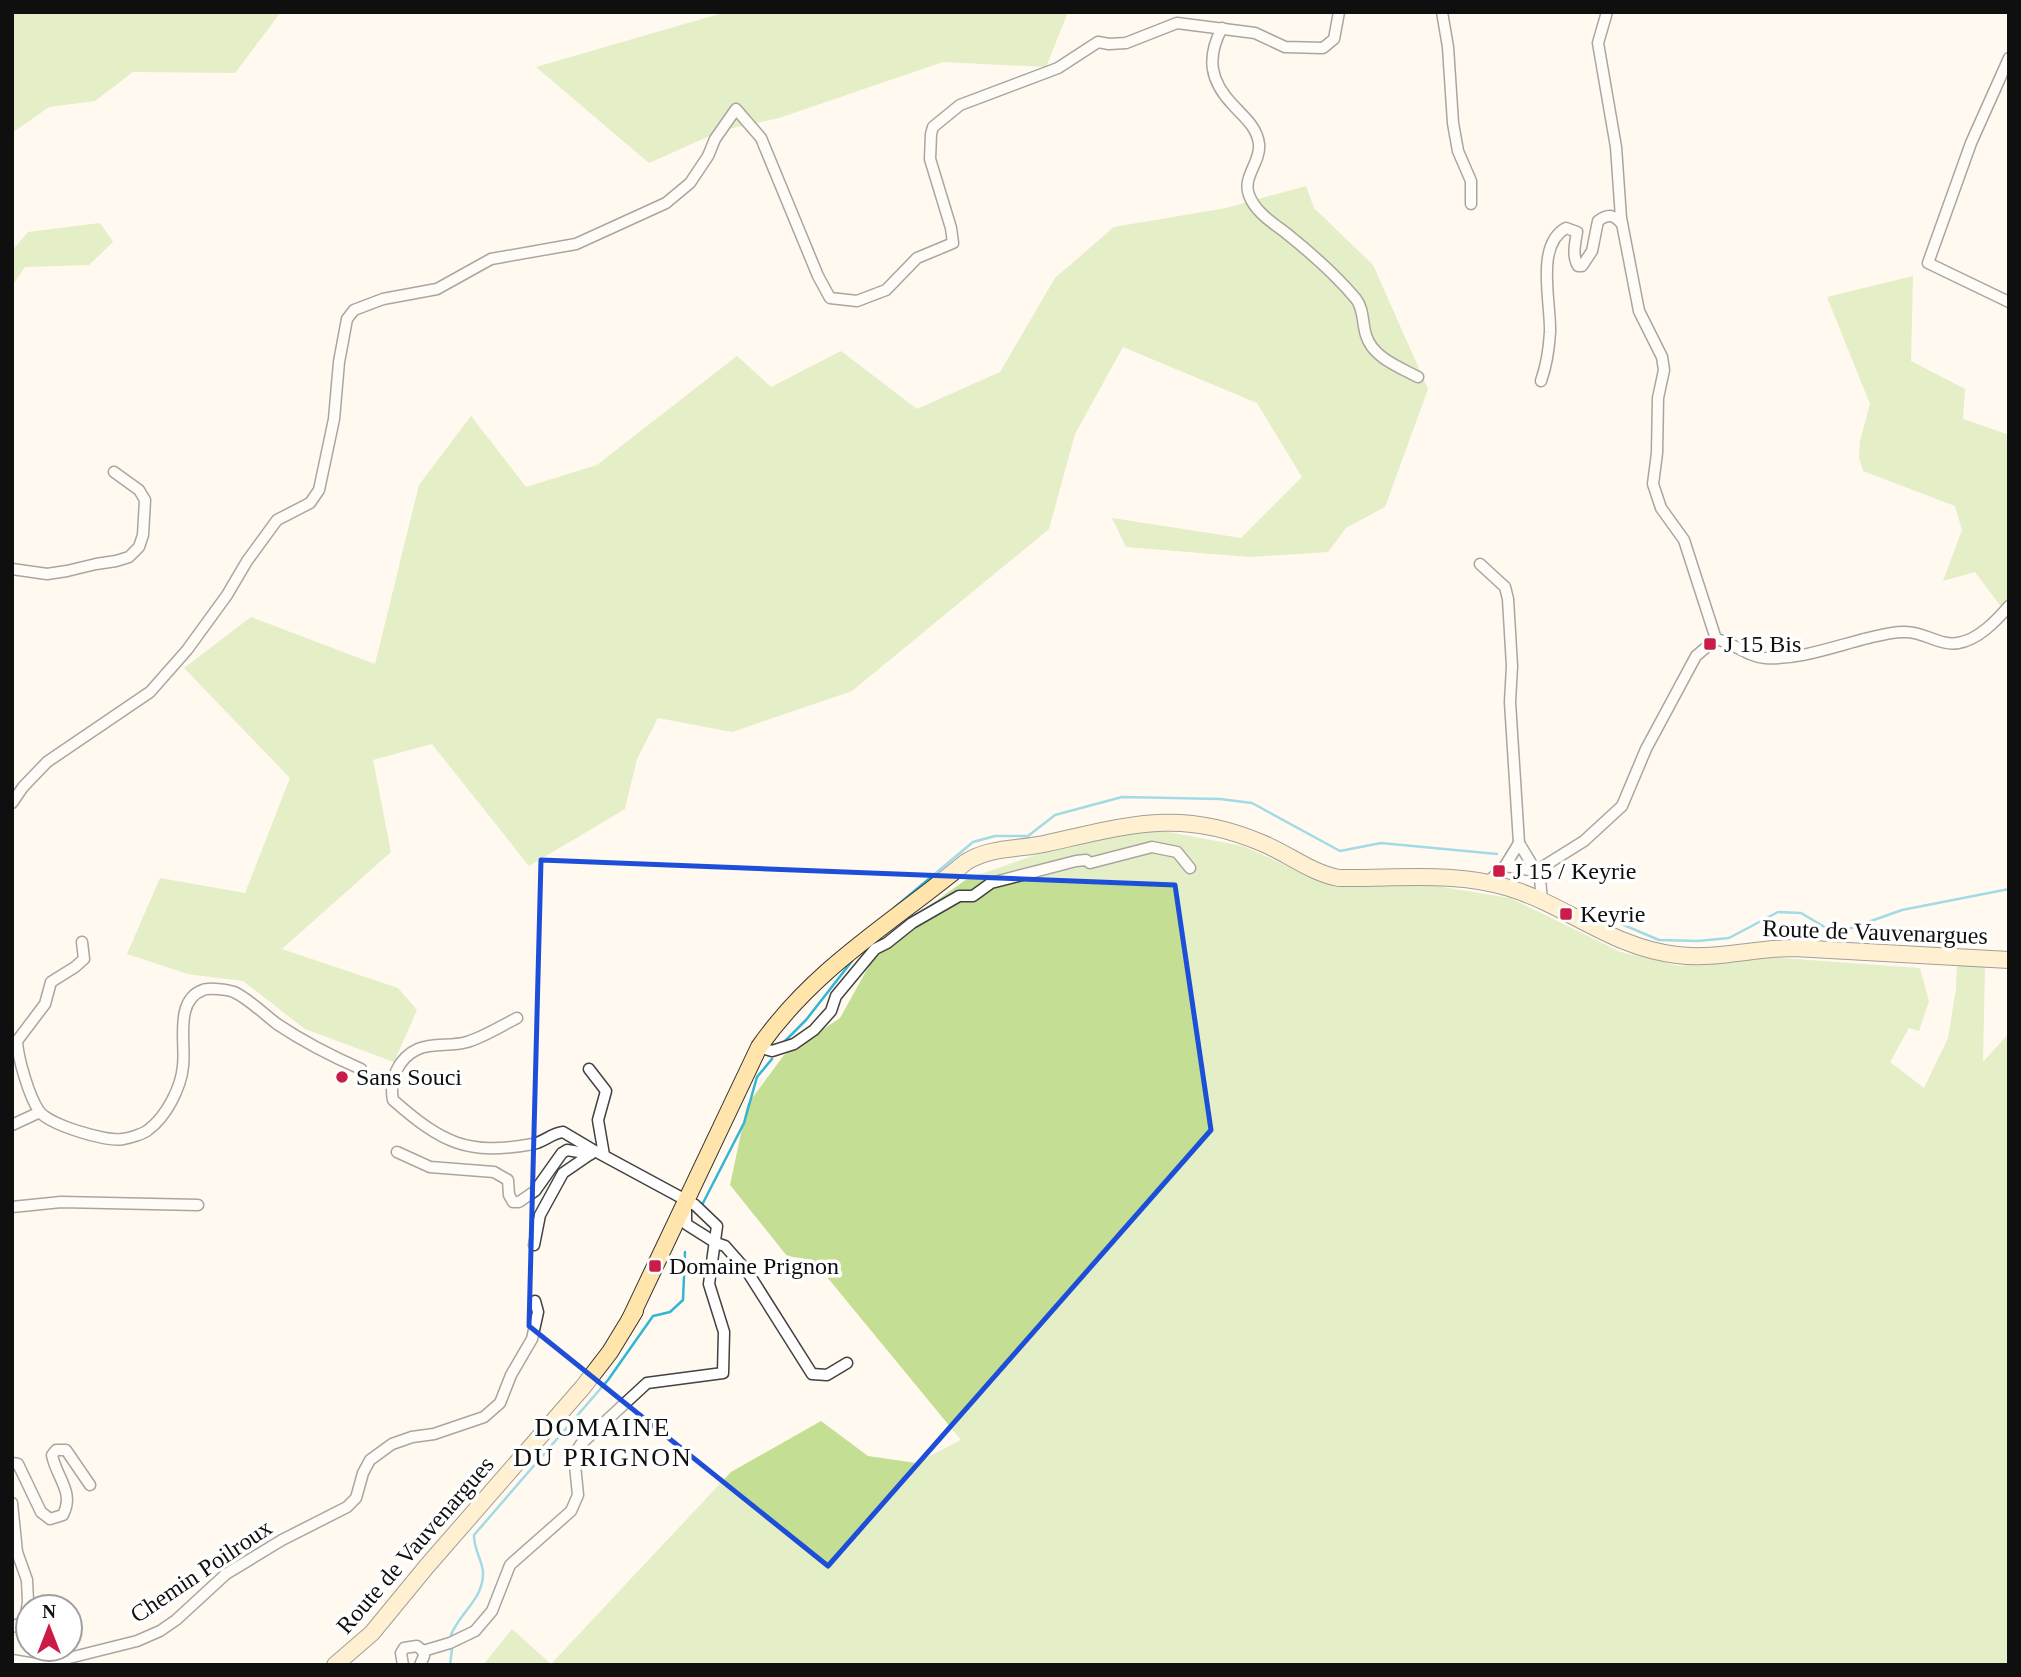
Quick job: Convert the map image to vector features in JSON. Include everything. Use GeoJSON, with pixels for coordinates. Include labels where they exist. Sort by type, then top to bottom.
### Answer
{"type":"FeatureCollection","features":[{"type":"Feature","properties":{"kind":"main road","name":"Route de Vauvenargues"},"geometry":{"type":"LineString","coordinates":[[630,1319],[694,1206],[720,1145],[737,1091],[759,1047],[803,992],[830,967],[870,943],[978,855],[990,851],[1045,844],[1097,831],[1157,822],[1199,824],[1260,842],[1324,875],[1339,878],[1462,879],[1488,882],[1512,889],[1641,948],[1677,956],[1694,957],[1769,948],[1794,948],[2009,960]]}},
{"type":"Feature","properties":{"kind":"main road","name":"Route de Vauvenargues"},"geometry":{"type":"LineString","coordinates":[[335,1665],[372,1633],[599,1368],[690,1227],[694,1206]]}},
{"type":"Feature","properties":{"kind":"street"},"geometry":{"type":"LineString","coordinates":[[12,803],[47,762],[150,692],[203,628],[277,520],[310,503],[319,490],[334,419],[346,319],[354,310],[383,299],[437,289],[491,258],[576,244],[666,203],[690,183],[736,108],[761,138],[818,276],[830,298],[857,301],[886,290],[916,258],[953,243],[930,159],[931,134],[933,127],[960,105],[1058,68],[1098,41],[1109,44],[1126,43],[1177,23],[1255,33],[1285,47],[1323,48],[1334,39],[1339,12]]}},
{"type":"Feature","properties":{"kind":"street"},"geometry":{"type":"LineString","coordinates":[[1442,12],[1448,47],[1453,123],[1458,151],[1471,181],[1471,204]]}},
{"type":"Feature","properties":{"kind":"street"},"geometry":{"type":"LineString","coordinates":[[1607,12],[1598,43],[1616,147],[1622,224],[1639,310],[1662,358],[1664,370],[1658,398],[1657,453],[1653,484],[1661,508],[1684,540],[1716,639]]}},
{"type":"Feature","properties":{"kind":"street"},"geometry":{"type":"LineString","coordinates":[[1222,28],[1213,44],[1212,70],[1231,103],[1249,120],[1259,145],[1258,156],[1247,182],[1248,194],[1271,223],[1332,274],[1359,302],[1366,335],[1374,351],[1418,377]]}},
{"type":"Feature","properties":{"kind":"street"},"geometry":{"type":"LineString","coordinates":[[2009,58],[1971,143],[1928,262],[2009,302]]}},
{"type":"Feature","properties":{"kind":"street"},"geometry":{"type":"LineString","coordinates":[[1541,381],[1548,360],[1548,258],[1551,242],[1558,233],[1572,228],[1577,232],[1575,261],[1578,266],[1582,266],[1588,261],[1592,251],[1598,220],[1611,215],[1622,224]]}},
{"type":"Feature","properties":{"kind":"street"},"geometry":{"type":"LineString","coordinates":[[12,569],[47,574],[66,571],[116,561],[129,556],[139,547],[143,535],[145,499],[139,489],[114,472]]}},
{"type":"Feature","properties":{"kind":"street"},"geometry":{"type":"LineString","coordinates":[[1480,564],[1505,587],[1508,599],[1510,702],[1520,843],[1540,878],[1542,902]]}},
{"type":"Feature","properties":{"kind":"street"},"geometry":{"type":"LineString","coordinates":[[1716,639],[1729,642],[1760,658],[1780,658],[1905,631],[1942,642],[1958,643],[1979,634],[2009,606]]}},
{"type":"Feature","properties":{"kind":"street"},"geometry":{"type":"LineString","coordinates":[[1505,866],[1536,871],[1584,841],[1622,806],[1646,749],[1696,656],[1716,639]]}},
{"type":"Feature","properties":{"kind":"street"},"geometry":{"type":"LineString","coordinates":[[1488,882],[1505,866],[1520,843]]}},
{"type":"Feature","properties":{"kind":"street"},"geometry":{"type":"LineString","coordinates":[[759,1047],[772,1051],[794,1044],[814,1030],[831,1010],[836,996],[870,943],[887,943],[912,923],[959,896],[973,896],[992,883],[1076,861],[1086,860],[1090,863],[1152,847],[1177,852],[1190,868]]}},
{"type":"Feature","properties":{"kind":"street"},"geometry":{"type":"LineString","coordinates":[[82,942],[84,959],[51,982],[45,1004],[17,1041],[18,1058],[40,1112],[52,1121],[108,1139],[124,1139],[148,1131],[165,1112],[180,1083],[184,1065],[181,1036],[187,1005],[192,996],[205,989],[234,992],[302,1041],[361,1069]]}},
{"type":"Feature","properties":{"kind":"street"},"geometry":{"type":"LineString","coordinates":[[423,1651],[450,1643],[475,1631],[492,1611],[510,1565],[571,1511],[578,1495],[574,1455],[581,1444],[647,1383],[723,1373],[724,1332],[709,1284],[717,1226],[694,1206],[563,1132],[536,1144],[505,1147],[459,1145],[441,1138],[393,1100],[393,1076],[416,1049],[469,1042],[517,1018]]}},
{"type":"Feature","properties":{"kind":"street"},"geometry":{"type":"LineString","coordinates":[[589,1069],[606,1091],[598,1120],[597,1153]]}},
{"type":"Feature","properties":{"kind":"street"},"geometry":{"type":"LineString","coordinates":[[12,1125],[40,1112]]}},
{"type":"Feature","properties":{"kind":"street"},"geometry":{"type":"LineString","coordinates":[[397,1152],[430,1167],[502,1175],[508,1180],[509,1195],[513,1202],[519,1202],[535,1191],[566,1150],[597,1153]]}},
{"type":"Feature","properties":{"kind":"street"},"geometry":{"type":"LineString","coordinates":[[534,1245],[540,1215],[563,1173],[597,1153]]}},
{"type":"Feature","properties":{"kind":"street"},"geometry":{"type":"LineString","coordinates":[[12,1207],[61,1202],[198,1205]]}},
{"type":"Feature","properties":{"kind":"street"},"geometry":{"type":"LineString","coordinates":[[690,1227],[725,1246],[747,1271],[812,1374],[827,1375],[848,1363]]}},
{"type":"Feature","properties":{"kind":"street","name":"Chemin Poilroux"},"geometry":{"type":"LineString","coordinates":[[62,1665],[65,1659],[137,1641],[160,1631],[176,1620],[226,1574],[282,1540],[347,1507],[356,1498],[370,1460],[392,1444],[412,1437],[434,1434],[484,1416],[500,1403],[511,1376],[532,1339],[538,1312],[535,1301]]}},
{"type":"Feature","properties":{"kind":"street"},"geometry":{"type":"LineString","coordinates":[[12,1463],[18,1464],[41,1512],[50,1519],[63,1515],[68,1505],[65,1488],[52,1455],[56,1450],[66,1450],[72,1456],[90,1485]]}},
{"type":"Feature","properties":{"kind":"street"},"geometry":{"type":"LineString","coordinates":[[12,1503],[17,1552],[27,1580],[28,1602],[25,1621],[12,1627]]}},
{"type":"Feature","properties":{"kind":"street"},"geometry":{"type":"LineString","coordinates":[[403,1665],[401,1653],[404,1648],[417,1646],[424,1656],[420,1665]]}},
{"type":"Feature","properties":{"kind":"street"},"geometry":{"type":"LineString","coordinates":[[12,1660],[62,1665]]}},
{"type":"Feature","properties":{"kind":"highlighted area"},"geometry":{"type":"Polygon","coordinates":[[[541,860],[1175,885],[1211,1130],[828,1566],[529,1326],[541,860]]]}},
{"type":"Feature","properties":{"kind":"green space"},"geometry":{"type":"Polygon","coordinates":[[[12,12],[281,12],[235,73],[133,72],[95,101],[49,107],[12,133],[12,12]]]}},
{"type":"Feature","properties":{"kind":"green space"},"geometry":{"type":"Polygon","coordinates":[[[726,12],[1068,12],[1046,67],[943,62],[779,118],[723,130],[649,163],[536,67],[726,12]]]}},
{"type":"Feature","properties":{"kind":"green space"},"geometry":{"type":"Polygon","coordinates":[[[1306,186],[1314,208],[1373,265],[1428,389],[1385,507],[1346,528],[1328,552],[1250,557],[1126,547],[1112,518],[1241,538],[1302,477],[1257,403],[1123,347],[1075,434],[1049,529],[852,691],[732,732],[658,718],[637,759],[625,809],[529,866],[432,744],[373,760],[391,852],[282,949],[398,988],[417,1010],[394,1062],[305,1029],[243,981],[188,974],[127,954],[160,878],[245,893],[290,778],[184,668],[251,617],[375,664],[419,485],[471,416],[526,487],[597,465],[737,356],[771,387],[841,351],[917,409],[1000,372],[1055,278],[1114,227],[1226,208],[1306,186]]]}},
{"type":"Feature","properties":{"kind":"green space"},"geometry":{"type":"Polygon","coordinates":[[[100,223],[113,242],[89,265],[25,267],[12,286],[12,251],[28,232],[100,223]]]}},
{"type":"Feature","properties":{"kind":"green space"},"geometry":{"type":"Polygon","coordinates":[[[1913,276],[1911,361],[1965,389],[1963,419],[2009,435],[2009,601],[2002,608],[1975,572],[1943,581],[1962,530],[1955,506],[1863,471],[1859,457],[1860,441],[1870,404],[1827,297],[1913,276]]]}},
{"type":"Feature","properties":{"kind":"green space"},"geometry":{"type":"Polygon","coordinates":[[[1153,829],[1243,846],[1325,883],[1418,883],[1510,898],[1621,952],[1679,966],[1767,957],[1920,968],[1929,1001],[1919,1031],[1909,1028],[1890,1062],[1924,1088],[1948,1038],[1956,989],[1957,963],[1985,965],[1983,1062],[2009,1033],[2009,1665],[483,1665],[512,1629],[551,1664],[731,1472],[821,1421],[868,1456],[916,1463],[961,1440],[813,1260],[787,1256],[730,1185],[747,1105],[784,1055],[840,1018],[885,937],[967,879],[1058,847],[1153,829]]]}},
{"type":"Feature","properties":{"kind":"waterway"},"geometry":{"type":"LineString","coordinates":[[894,908],[973,842],[995,836],[1028,836],[1055,815],[1122,797],[1220,799],[1252,803],[1340,851],[1381,843],[1497,854]]}},
{"type":"Feature","properties":{"kind":"waterway"},"geometry":{"type":"LineString","coordinates":[[1593,918],[1605,917],[1659,940],[1698,941],[1729,938],[1778,912],[1801,913],[1828,929],[1840,932],[1902,910],[2009,889]]}},
{"type":"Feature","properties":{"kind":"waterway"},"geometry":{"type":"LineString","coordinates":[[784,1042],[806,1020],[852,961]]}},
{"type":"Feature","properties":{"kind":"waterway"},"geometry":{"type":"LineString","coordinates":[[703,1203],[744,1123],[757,1077],[772,1059]]}},
{"type":"Feature","properties":{"kind":"waterway"},"geometry":{"type":"LineString","coordinates":[[451,1635],[476,1598],[482,1582],[483,1572],[474,1535],[608,1380],[653,1316],[670,1312],[683,1300],[685,1252]]}},
{"type":"Feature","properties":{"kind":"waterway"},"geometry":{"type":"LineString","coordinates":[[450,1665],[452,1649]]}},
{"type":"Feature","properties":{"kind":"place","name":"J 15 Bis"},"geometry":{"type":"Point","coordinates":[1710,644]}},
{"type":"Feature","properties":{"kind":"place","name":"J 15 / Keyrie"},"geometry":{"type":"Point","coordinates":[1499,871]}},
{"type":"Feature","properties":{"kind":"place","name":"Keyrie"},"geometry":{"type":"Point","coordinates":[1566,914]}},
{"type":"Feature","properties":{"kind":"place","name":"Sans Souci"},"geometry":{"type":"Point","coordinates":[342,1077]}},
{"type":"Feature","properties":{"kind":"place","name":"Domaine Prignon"},"geometry":{"type":"Point","coordinates":[655,1266]}},
{"type":"Feature","properties":{"kind":"district","name":"DOMAINE DU PRIGNON"},"geometry":{"type":"Point","coordinates":[603,1442]}}]}
